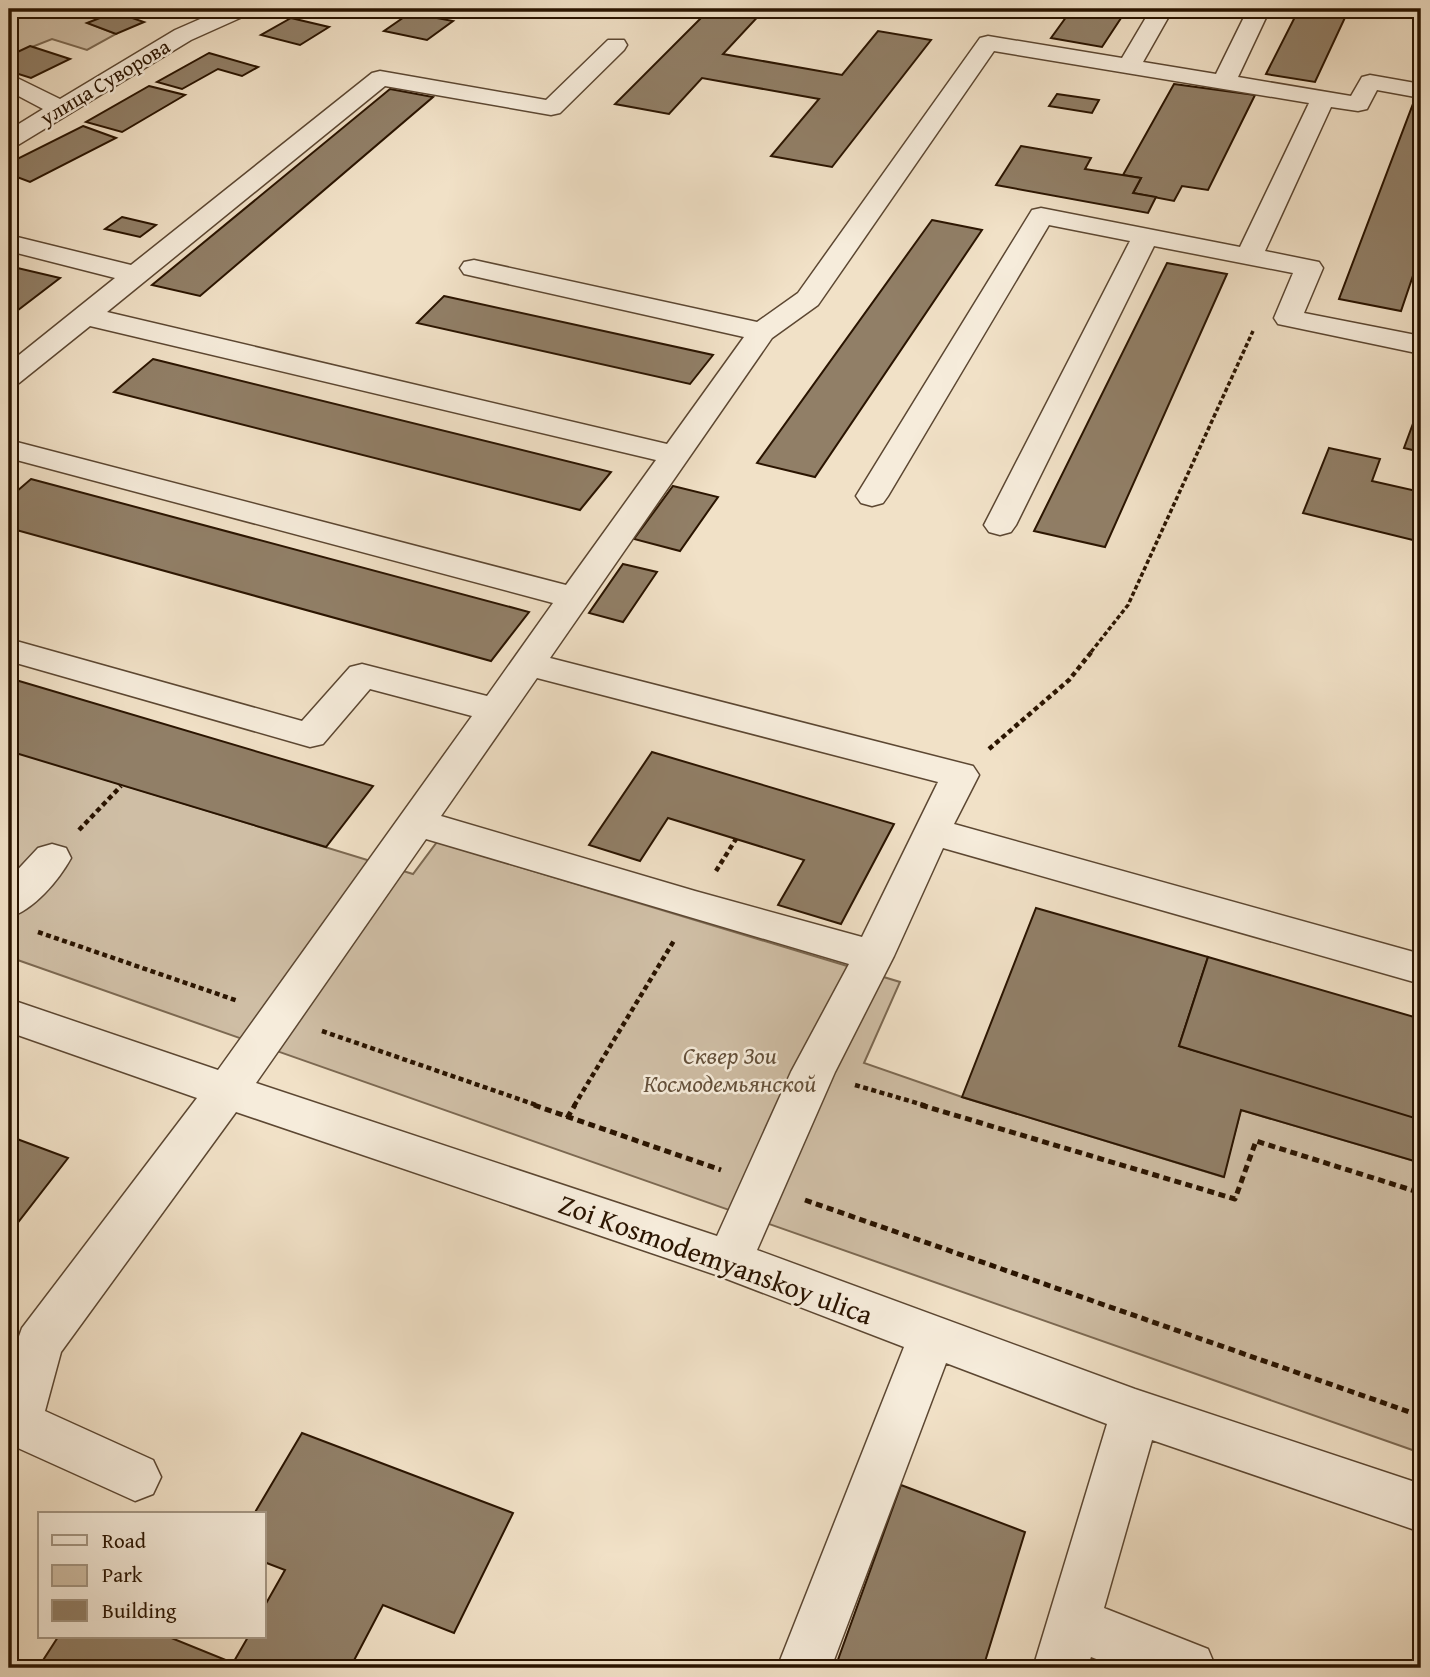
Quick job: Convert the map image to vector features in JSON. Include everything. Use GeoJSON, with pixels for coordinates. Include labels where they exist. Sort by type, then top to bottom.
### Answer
{"type":"FeatureCollection","features":[{"type":"Feature","properties":{"kind":"street","name":"улица Суворова"},"geometry":{"type":"LineString","coordinates":[[9,141],[58,108],[183,34],[241,9]]}},
{"type":"Feature","properties":{"kind":"street"},"geometry":{"type":"LineString","coordinates":[[1129,66],[1162,9]]}},
{"type":"Feature","properties":{"kind":"street"},"geometry":{"type":"LineString","coordinates":[[1224,82],[1259,9]]}},
{"type":"Feature","properties":{"kind":"street"},"geometry":{"type":"LineString","coordinates":[[135,1477],[17,1423],[39,1343],[227,1091],[762,332],[808,299],[988,43],[1358,104],[1370,82],[1421,91]]}},
{"type":"Feature","properties":{"kind":"street"},"geometry":{"type":"LineString","coordinates":[[9,377],[380,78],[551,108],[617,45]]}},
{"type":"Feature","properties":{"kind":"street"},"geometry":{"type":"LineString","coordinates":[[9,81],[58,108]]}},
{"type":"Feature","properties":{"kind":"street"},"geometry":{"type":"LineString","coordinates":[[1249,257],[1323,98]]}},
{"type":"Feature","properties":{"kind":"street"},"geometry":{"type":"LineString","coordinates":[[872,496],[1041,216],[1309,268],[1289,318],[1421,345]]}},
{"type":"Feature","properties":{"kind":"street"},"geometry":{"type":"LineString","coordinates":[[1000,525],[1146,236]]}},
{"type":"Feature","properties":{"kind":"street"},"geometry":{"type":"LineString","coordinates":[[9,243],[137,275]]}},
{"type":"Feature","properties":{"kind":"street"},"geometry":{"type":"LineString","coordinates":[[474,268],[762,332]]}},
{"type":"Feature","properties":{"kind":"street"},"geometry":{"type":"LineString","coordinates":[[86,316],[675,455]]}},
{"type":"Feature","properties":{"kind":"street"},"geometry":{"type":"LineString","coordinates":[[9,449],[574,598]]}},
{"type":"Feature","properties":{"kind":"street"},"geometry":{"type":"LineString","coordinates":[[9,650],[310,734],[362,675],[496,710]]}},
{"type":"Feature","properties":{"kind":"street"},"geometry":{"type":"LineString","coordinates":[[528,664],[960,775],[931,831],[874,956],[813,1072],[729,1260]]}},
{"type":"Feature","properties":{"kind":"street"},"geometry":{"type":"LineString","coordinates":[[416,822],[695,906],[874,956]]}},
{"type":"Feature","properties":{"kind":"street"},"geometry":{"type":"LineString","coordinates":[[931,831],[1421,969]]}},
{"type":"Feature","properties":{"kind":"street"},"geometry":{"type":"LineString","coordinates":[[9,903],[52,858]]}},
{"type":"Feature","properties":{"kind":"street","name":"Zoi Kosmodemyanskoy ulica"},"geometry":{"type":"LineString","coordinates":[[13,1024],[227,1091],[729,1260],[1135,1412],[1421,1508]]}},
{"type":"Feature","properties":{"kind":"street"},"geometry":{"type":"LineString","coordinates":[[804,1668],[932,1337]]}},
{"type":"Feature","properties":{"kind":"street"},"geometry":{"type":"LineString","coordinates":[[1135,1412],[1066,1646],[1189,1668]]}},
{"type":"Feature","properties":{"kind":"path"},"geometry":{"type":"LineString","coordinates":[[960,775],[1069,680],[1128,605],[1283,263]]}},
{"type":"Feature","properties":{"kind":"path"},"geometry":{"type":"LineString","coordinates":[[52,858],[121,786]]}},
{"type":"Feature","properties":{"kind":"path"},"geometry":{"type":"LineString","coordinates":[[567,1118],[736,839]]}},
{"type":"Feature","properties":{"kind":"path"},"geometry":{"type":"LineString","coordinates":[[35,931],[1421,1416]]}},
{"type":"Feature","properties":{"kind":"path"},"geometry":{"type":"LineString","coordinates":[[813,1072],[1235,1199],[1256,1140],[1421,1193]]}},
{"type":"Feature","properties":{"kind":"green space"},"geometry":{"type":"Polygon","coordinates":[[[9,9],[124,9],[88,23],[116,34],[87,50],[52,39],[9,56],[9,9]]]}},
{"type":"Feature","properties":{"kind":"green space","name":"Сквер Зои Космодемьянской"},"geometry":{"type":"Polygon","coordinates":[[[9,750],[413,874],[437,842],[900,982],[864,1063],[962,1097],[1223,1177],[1241,1110],[1421,1163],[1421,1453],[9,957],[9,750]]]}},
{"type":"Feature","properties":{"kind":"building"},"geometry":{"type":"Polygon","coordinates":[[[710,9],[765,9],[723,54],[842,75],[878,31],[931,40],[832,167],[771,156],[819,99],[702,78],[669,114],[615,104],[710,9]]]}},
{"type":"Feature","properties":{"kind":"building"},"geometry":{"type":"Polygon","coordinates":[[[1072,9],[1127,9],[1102,47],[1051,38],[1072,9]]]}},
{"type":"Feature","properties":{"kind":"building"},"geometry":{"type":"Polygon","coordinates":[[[1299,9],[1349,9],[1315,82],[1266,74],[1299,9]]]}},
{"type":"Feature","properties":{"kind":"building"},"geometry":{"type":"Polygon","coordinates":[[[115,12],[144,22],[116,34],[87,23],[115,12]]]}},
{"type":"Feature","properties":{"kind":"building"},"geometry":{"type":"Polygon","coordinates":[[[410,13],[453,21],[427,40],[384,31],[410,13]]]}},
{"type":"Feature","properties":{"kind":"building"},"geometry":{"type":"Polygon","coordinates":[[[291,18],[329,27],[300,45],[261,35],[291,18]]]}},
{"type":"Feature","properties":{"kind":"building"},"geometry":{"type":"Polygon","coordinates":[[[30,46],[70,59],[31,78],[9,71],[9,56],[30,46]]]}},
{"type":"Feature","properties":{"kind":"building"},"geometry":{"type":"Polygon","coordinates":[[[209,53],[258,67],[242,76],[218,69],[182,89],[157,82],[209,53]]]}},
{"type":"Feature","properties":{"kind":"building"},"geometry":{"type":"Polygon","coordinates":[[[1174,84],[1255,95],[1208,190],[1182,186],[1174,201],[1133,193],[1141,178],[1123,175],[1174,84]]]}},
{"type":"Feature","properties":{"kind":"building"},"geometry":{"type":"Polygon","coordinates":[[[149,86],[185,95],[122,132],[86,122],[149,86]]]}},
{"type":"Feature","properties":{"kind":"building"},"geometry":{"type":"Polygon","coordinates":[[[390,89],[433,97],[200,296],[152,285],[390,89]]]}},
{"type":"Feature","properties":{"kind":"building"},"geometry":{"type":"Polygon","coordinates":[[[1057,94],[1099,100],[1092,113],[1049,106],[1057,94]]]}},
{"type":"Feature","properties":{"kind":"building"},"geometry":{"type":"Polygon","coordinates":[[[1416,96],[1421,97],[1421,252],[1401,311],[1339,299],[1416,96]]]}},
{"type":"Feature","properties":{"kind":"building"},"geometry":{"type":"Polygon","coordinates":[[[83,126],[116,138],[30,182],[9,174],[9,163],[83,126]]]}},
{"type":"Feature","properties":{"kind":"building"},"geometry":{"type":"Polygon","coordinates":[[[1021,146],[1091,158],[1085,169],[1141,178],[1133,193],[1156,197],[1148,213],[996,185],[1021,146]]]}},
{"type":"Feature","properties":{"kind":"building"},"geometry":{"type":"Polygon","coordinates":[[[122,217],[156,225],[140,237],[105,229],[122,217]]]}},
{"type":"Feature","properties":{"kind":"building"},"geometry":{"type":"Polygon","coordinates":[[[932,220],[982,230],[815,477],[757,463],[932,220]]]}},
{"type":"Feature","properties":{"kind":"building"},"geometry":{"type":"Polygon","coordinates":[[[1167,263],[1227,274],[1105,547],[1034,531],[1167,263]]]}},
{"type":"Feature","properties":{"kind":"building"},"geometry":{"type":"Polygon","coordinates":[[[9,266],[60,278],[9,317],[9,266]]]}},
{"type":"Feature","properties":{"kind":"building"},"geometry":{"type":"Polygon","coordinates":[[[444,296],[713,355],[690,384],[417,323],[444,296]]]}},
{"type":"Feature","properties":{"kind":"building"},"geometry":{"type":"Polygon","coordinates":[[[153,359],[611,472],[580,510],[114,392],[153,359]]]}},
{"type":"Feature","properties":{"kind":"building"},"geometry":{"type":"Polygon","coordinates":[[[1418,410],[1421,410],[1421,452],[1404,448],[1418,410]]]}},
{"type":"Feature","properties":{"kind":"building"},"geometry":{"type":"Polygon","coordinates":[[[1329,448],[1380,459],[1372,481],[1421,492],[1421,542],[1303,513],[1329,448]]]}},
{"type":"Feature","properties":{"kind":"building"},"geometry":{"type":"Polygon","coordinates":[[[31,479],[529,612],[491,661],[9,528],[9,498],[31,479]]]}},
{"type":"Feature","properties":{"kind":"building"},"geometry":{"type":"Polygon","coordinates":[[[673,486],[718,497],[680,551],[634,539],[673,486]]]}},
{"type":"Feature","properties":{"kind":"building"},"geometry":{"type":"Polygon","coordinates":[[[623,564],[657,572],[623,622],[589,613],[623,564]]]}},
{"type":"Feature","properties":{"kind":"building"},"geometry":{"type":"Polygon","coordinates":[[[9,678],[373,786],[326,847],[9,751],[9,678]]]}},
{"type":"Feature","properties":{"kind":"building"},"geometry":{"type":"Polygon","coordinates":[[[652,752],[894,824],[841,924],[778,905],[804,860],[668,818],[640,861],[589,845],[652,752]]]}},
{"type":"Feature","properties":{"kind":"building"},"geometry":{"type":"Polygon","coordinates":[[[1036,908],[1208,957],[1179,1046],[1421,1116],[1421,1163],[1241,1110],[1224,1177],[962,1097],[1036,908]]]}},
{"type":"Feature","properties":{"kind":"building"},"geometry":{"type":"Polygon","coordinates":[[[1208,957],[1421,1019],[1421,1120],[1179,1046],[1208,957]]]}},
{"type":"Feature","properties":{"kind":"building"},"geometry":{"type":"Polygon","coordinates":[[[9,1136],[68,1158],[9,1234],[9,1136]]]}},
{"type":"Feature","properties":{"kind":"building"},"geometry":{"type":"Polygon","coordinates":[[[302,1433],[513,1513],[454,1633],[383,1605],[350,1668],[38,1668],[57,1638],[171,1638],[233,1663],[247,1638],[266,1638],[266,1603],[285,1570],[266,1563],[266,1512],[255,1512],[302,1433]]]}},
{"type":"Feature","properties":{"kind":"building"},"geometry":{"type":"Polygon","coordinates":[[[901,1485],[1025,1532],[983,1668],[835,1668],[901,1485]]]}}]}
